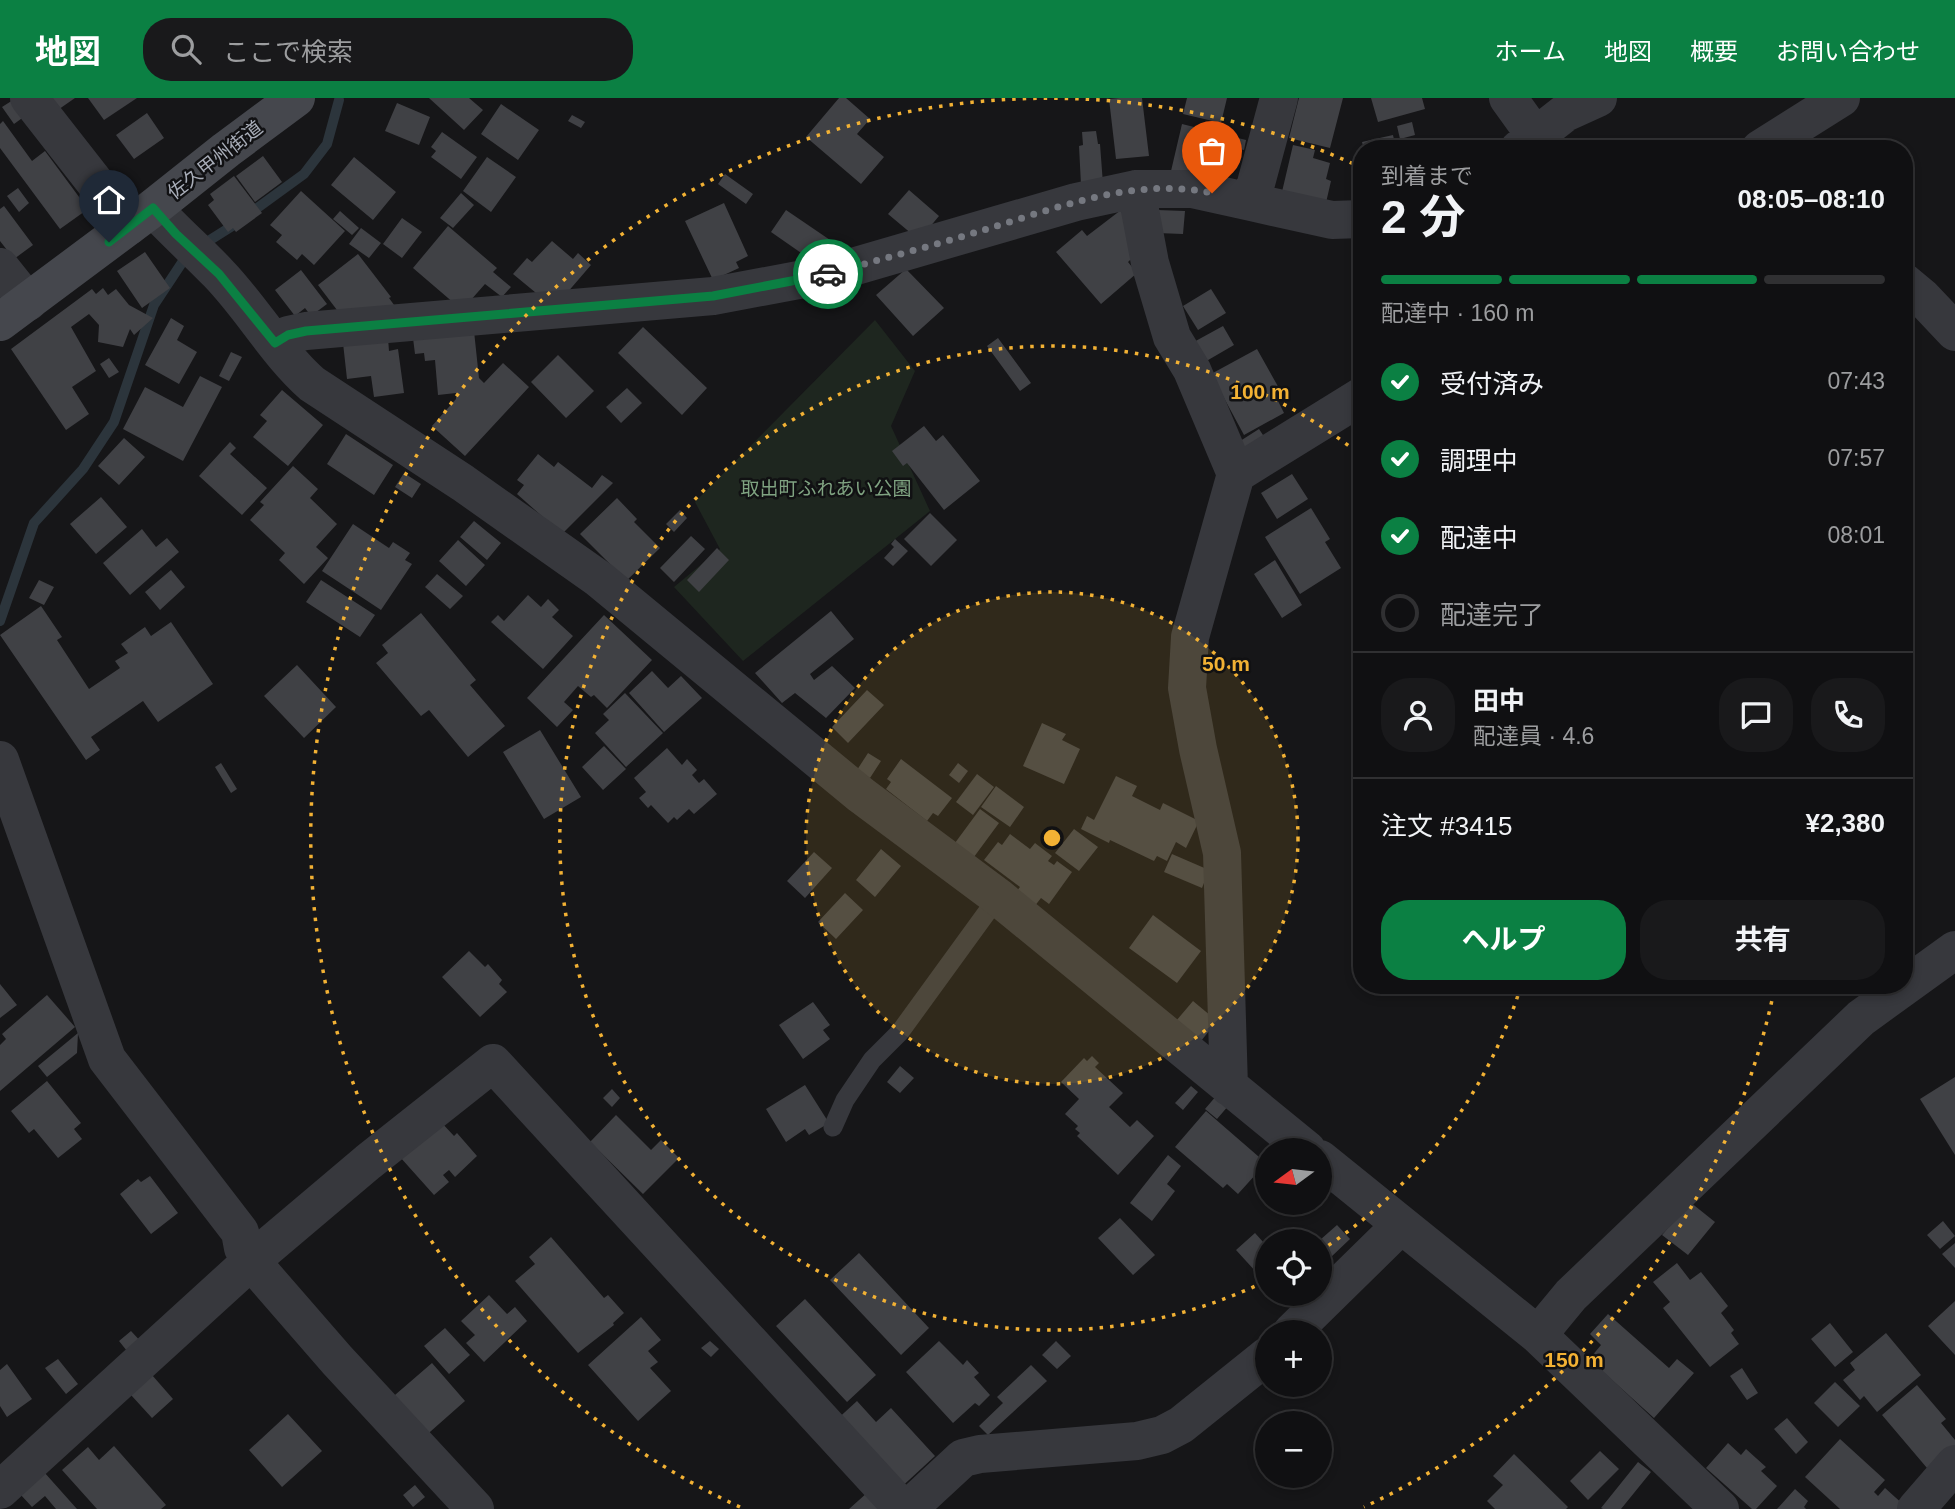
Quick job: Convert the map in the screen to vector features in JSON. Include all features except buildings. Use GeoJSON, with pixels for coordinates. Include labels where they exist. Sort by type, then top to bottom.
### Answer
{"type":"FeatureCollection","features":[{"type":"Feature","properties":{"kind":"street"},"geometry":{"type":"LineString","coordinates":[[29,98],[141,217],[176,234],[219,274],[296,370],[312,384],[463,483],[599,579],[861,795],[998,897],[1292,1138]]}},
{"type":"Feature","properties":{"kind":"street","name":"佐久甲州街道"},"geometry":{"type":"LineString","coordinates":[[14,312],[296,98]]}},
{"type":"Feature","properties":{"kind":"street"},"geometry":{"type":"LineString","coordinates":[[1251,202],[1279,98]]}},
{"type":"Feature","properties":{"kind":"street"},"geometry":{"type":"LineString","coordinates":[[1508,98],[1526,140]]}},
{"type":"Feature","properties":{"kind":"street"},"geometry":{"type":"LineString","coordinates":[[1531,140],[1565,113],[1598,98]]}},
{"type":"Feature","properties":{"kind":"street"},"geometry":{"type":"LineString","coordinates":[[1774,140],[1841,98]]}},
{"type":"Feature","properties":{"kind":"street"},"geometry":{"type":"LineString","coordinates":[[275,343],[288,335],[306,331],[713,296],[825,275],[1076,202],[1136,189],[1192,189],[1332,220],[1353,219]]}},
{"type":"Feature","properties":{"kind":"street"},"geometry":{"type":"LineString","coordinates":[[1136,189],[1150,263],[1172,337],[1192,370],[1236,474],[1190,637],[1187,688],[1222,853],[1229,1087]]}},
{"type":"Feature","properties":{"kind":"street"},"geometry":{"type":"LineString","coordinates":[[0,267],[14,312]]}},
{"type":"Feature","properties":{"kind":"street"},"geometry":{"type":"LineString","coordinates":[[1913,290],[1955,332]]}},
{"type":"Feature","properties":{"kind":"street"},"geometry":{"type":"LineString","coordinates":[[1236,474],[1353,402]]}},
{"type":"Feature","properties":{"kind":"street"},"geometry":{"type":"LineString","coordinates":[[1,758],[107,1059],[240,1232],[243,1248],[251,1261],[337,1360],[475,1509]]}},
{"type":"Feature","properties":{"kind":"street"},"geometry":{"type":"LineString","coordinates":[[1913,980],[1955,950]]}},
{"type":"Feature","properties":{"kind":"street"},"geometry":{"type":"LineString","coordinates":[[1538,1335],[1571,1295],[1861,1018],[1894,994]]}},
{"type":"Feature","properties":{"kind":"street"},"geometry":{"type":"LineString","coordinates":[[0,1490],[251,1261],[368,1162],[493,1063],[905,1509],[963,1458],[980,1454],[1137,1441],[1162,1435],[1181,1425],[1255,1366]]}},
{"type":"Feature","properties":{"kind":"street"},"geometry":{"type":"LineString","coordinates":[[1332,1169],[1538,1335],[1720,1509]]}},
{"type":"Feature","properties":{"kind":"street"},"geometry":{"type":"LineString","coordinates":[[1304,1320],[1401,1225]]}},
{"type":"Feature","properties":{"kind":"street"},"geometry":{"type":"LineString","coordinates":[[1916,1509],[1955,1464]]}},
{"type":"Feature","properties":{"kind":"lane"},"geometry":{"type":"LineString","coordinates":[[832,1127],[845,1100],[872,1060],[900,1032],[998,897]]}},
{"type":"Feature","properties":{"kind":"green space","name":"取出町ふれあい公園"},"geometry":{"type":"Polygon","coordinates":[[[875,320],[915,371],[891,426],[930,511],[743,661],[674,587],[720,549],[695,502],[875,320]]]}},
{"type":"Feature","properties":{"kind":"waterway"},"geometry":{"type":"LineString","coordinates":[[249,214],[304,174],[327,144],[339,100]]}},
{"type":"Feature","properties":{"kind":"waterway"},"geometry":{"type":"LineString","coordinates":[[202,245],[237,223]]}},
{"type":"Feature","properties":{"kind":"waterway"},"geometry":{"type":"LineString","coordinates":[[0,621],[34,523],[83,469],[114,422],[154,305],[187,255]]}},
{"type":"Feature","properties":{"kind":"way so far"},"geometry":{"type":"LineString","coordinates":[[828,274],[1076,202],[1136,189],[1192,189],[1212,193]]}},
{"type":"Feature","properties":{"kind":"route"},"geometry":{"type":"LineString","coordinates":[[109,242],[153,208],[176,234],[219,274],[275,343],[288,335],[306,331],[713,296],[828,274]]}}]}
